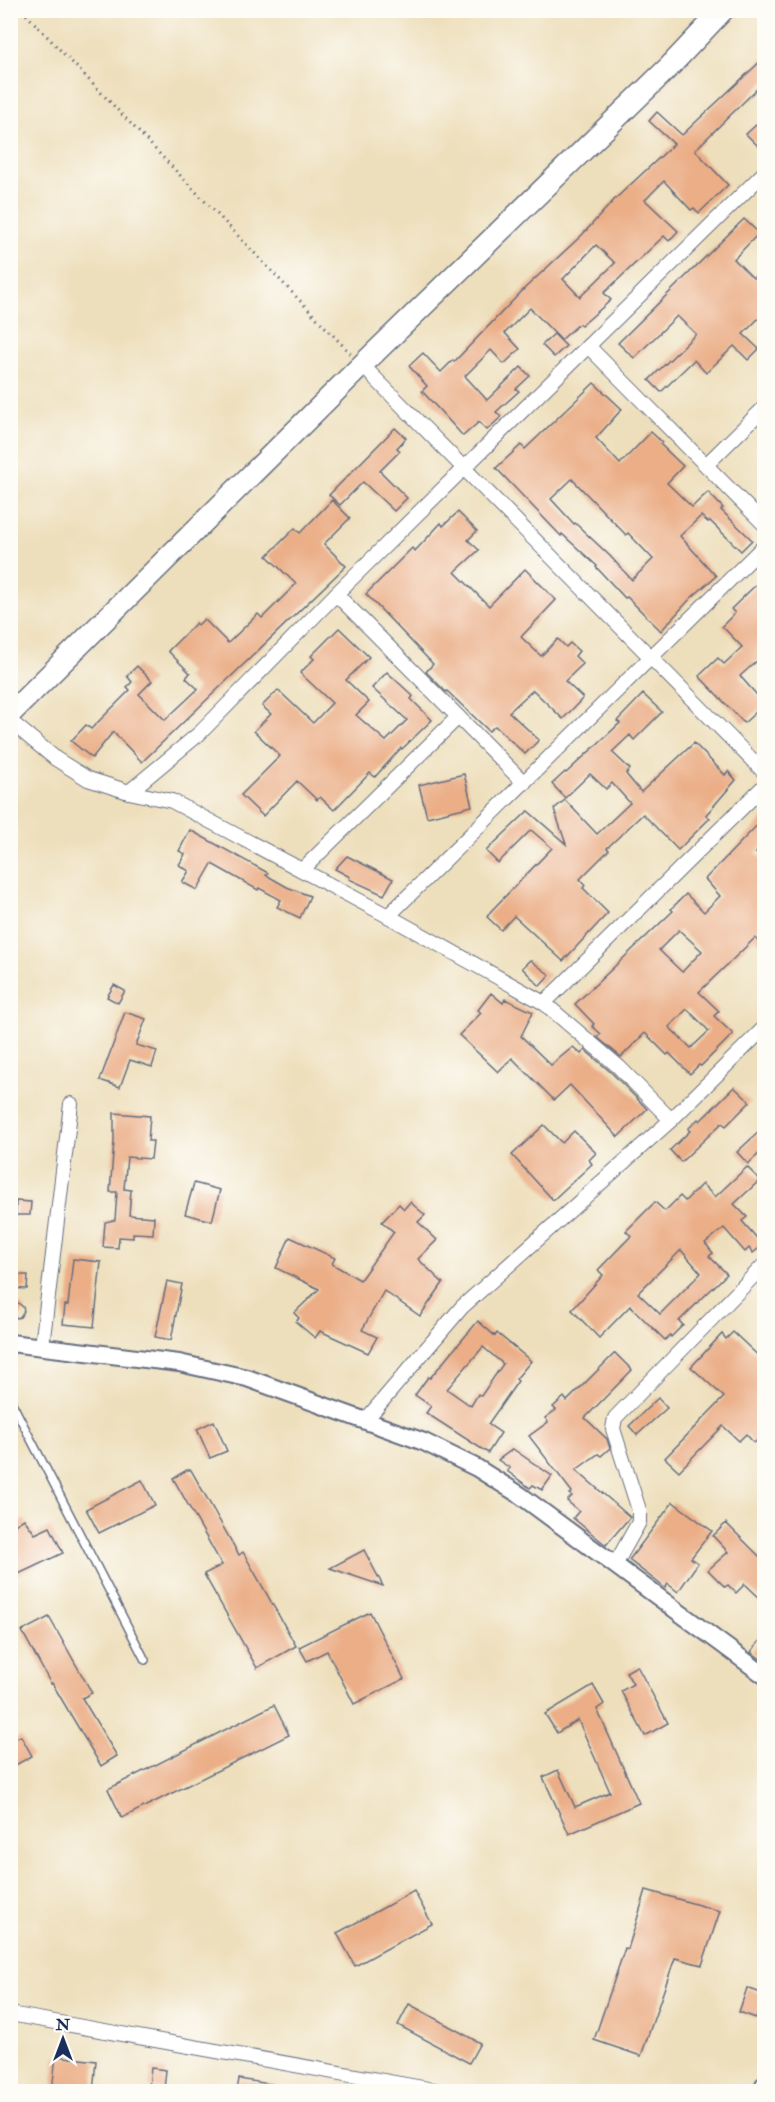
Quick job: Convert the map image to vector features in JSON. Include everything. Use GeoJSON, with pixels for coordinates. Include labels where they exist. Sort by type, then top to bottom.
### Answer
{"type":"FeatureCollection","features":[{"type":"Feature","properties":{"kind":"main road"},"geometry":{"type":"LineString","coordinates":[[10,714],[362,365],[670,66],[723,10]]}},
{"type":"Feature","properties":{"kind":"street"},"geometry":{"type":"LineString","coordinates":[[129,792],[200,733],[336,594],[765,173]]}},
{"type":"Feature","properties":{"kind":"street"},"geometry":{"type":"LineString","coordinates":[[588,346],[765,524]]}},
{"type":"Feature","properties":{"kind":"street"},"geometry":{"type":"LineString","coordinates":[[362,365],[765,772]]}},
{"type":"Feature","properties":{"kind":"street"},"geometry":{"type":"LineString","coordinates":[[706,465],[765,408]]}},
{"type":"Feature","properties":{"kind":"street"},"geometry":{"type":"LineString","coordinates":[[388,916],[765,546]]}},
{"type":"Feature","properties":{"kind":"street"},"geometry":{"type":"LineString","coordinates":[[336,594],[524,783]]}},
{"type":"Feature","properties":{"kind":"street"},"geometry":{"type":"LineString","coordinates":[[302,870],[458,717]]}},
{"type":"Feature","properties":{"kind":"street"},"geometry":{"type":"LineString","coordinates":[[10,722],[56,759],[88,779],[129,792],[172,801],[388,916],[544,1003],[619,1067],[671,1120]]}},
{"type":"Feature","properties":{"kind":"street"},"geometry":{"type":"LineString","coordinates":[[544,1003],[765,786]]}},
{"type":"Feature","properties":{"kind":"street"},"geometry":{"type":"LineString","coordinates":[[365,1421],[462,1307],[671,1120],[765,1028]]}},
{"type":"Feature","properties":{"kind":"street"},"geometry":{"type":"LineString","coordinates":[[42,1346],[71,1104]]}},
{"type":"Feature","properties":{"kind":"street"},"geometry":{"type":"LineString","coordinates":[[615,1565],[639,1522],[639,1510],[614,1429],[615,1418],[765,1265]]}},
{"type":"Feature","properties":{"kind":"street"},"geometry":{"type":"LineString","coordinates":[[10,1343],[179,1363],[247,1378],[424,1442],[477,1468],[520,1495],[765,1675]]}},
{"type":"Feature","properties":{"kind":"street"},"geometry":{"type":"LineString","coordinates":[[10,2014],[445,2091]]}},
{"type":"Feature","properties":{"kind":"street"},"geometry":{"type":"LineString","coordinates":[[762,2091],[765,2085]]}},
{"type":"Feature","properties":{"kind":"lane"},"geometry":{"type":"LineString","coordinates":[[10,1399],[145,1660]]}},
{"type":"Feature","properties":{"kind":"path"},"geometry":{"type":"LineString","coordinates":[[22,10],[362,365]]}},
{"type":"Feature","properties":{"kind":"building"},"geometry":{"type":"Polygon","coordinates":[[[765,57],[765,81],[695,150],[728,185],[699,213],[694,208],[691,210],[664,181],[645,200],[678,231],[669,241],[664,236],[604,293],[611,300],[561,340],[530,308],[505,333],[520,349],[504,364],[491,350],[465,376],[487,400],[521,367],[530,376],[516,389],[519,391],[496,412],[501,417],[487,430],[479,422],[463,436],[422,391],[427,386],[409,366],[423,353],[441,372],[453,360],[454,362],[525,288],[674,144],[649,121],[657,112],[682,135],[765,57]],[[596,245],[563,279],[580,297],[615,263],[596,245]]]}},
{"type":"Feature","properties":{"kind":"building"},"geometry":{"type":"Polygon","coordinates":[[[765,117],[765,153],[746,134],[765,117]]]}},
{"type":"Feature","properties":{"kind":"building"},"geometry":{"type":"Polygon","coordinates":[[[744,219],[759,233],[734,259],[753,278],[765,267],[765,312],[743,334],[759,349],[748,360],[734,346],[706,373],[694,360],[661,392],[649,380],[696,334],[677,316],[634,358],[618,343],[744,219]]]}},
{"type":"Feature","properties":{"kind":"building"},"geometry":{"type":"Polygon","coordinates":[[[554,334],[566,346],[554,357],[542,345],[554,334]]]}},
{"type":"Feature","properties":{"kind":"building"},"geometry":{"type":"Polygon","coordinates":[[[594,383],[622,409],[596,438],[620,464],[651,432],[683,466],[667,483],[692,507],[708,492],[723,508],[721,510],[752,540],[741,551],[710,521],[708,522],[701,516],[680,536],[716,576],[690,599],[661,631],[627,597],[625,598],[597,566],[562,534],[561,536],[496,468],[521,445],[525,449],[594,383]],[[572,479],[551,499],[632,580],[653,559],[628,533],[626,535],[572,479]]]}},
{"type":"Feature","properties":{"kind":"building"},"geometry":{"type":"Polygon","coordinates":[[[395,428],[406,438],[397,448],[400,451],[380,471],[407,498],[394,511],[363,482],[340,505],[329,495],[395,428]]]}},
{"type":"Feature","properties":{"kind":"building"},"geometry":{"type":"Polygon","coordinates":[[[332,500],[350,518],[324,544],[346,566],[142,762],[113,732],[92,758],[71,741],[86,725],[91,729],[130,690],[127,687],[132,682],[127,676],[137,666],[152,681],[139,694],[165,720],[198,689],[186,678],[190,673],[168,651],[196,623],[198,625],[204,619],[228,643],[258,614],[262,618],[296,584],[267,556],[295,528],[300,533],[332,500]]]}},
{"type":"Feature","properties":{"kind":"building"},"geometry":{"type":"Polygon","coordinates":[[[458,512],[477,531],[468,540],[479,550],[455,572],[489,606],[525,569],[556,600],[521,637],[541,656],[558,639],[566,647],[570,643],[579,651],[575,656],[583,664],[565,681],[583,698],[563,719],[533,690],[509,712],[539,740],[525,754],[495,726],[489,731],[426,672],[433,664],[366,594],[412,548],[415,551],[441,523],[443,526],[458,512]]]}},
{"type":"Feature","properties":{"kind":"building"},"geometry":{"type":"Polygon","coordinates":[[[765,576],[765,667],[758,660],[740,676],[765,704],[744,723],[699,676],[718,658],[724,664],[742,647],[722,626],[735,613],[731,609],[765,576]]]}},
{"type":"Feature","properties":{"kind":"building"},"geometry":{"type":"Polygon","coordinates":[[[339,628],[369,657],[346,680],[369,702],[356,715],[386,741],[407,720],[372,688],[387,672],[413,696],[411,699],[432,720],[401,748],[375,777],[370,773],[334,810],[320,797],[317,800],[297,781],[263,816],[241,795],[280,756],[254,731],[271,714],[262,706],[278,690],[313,723],[332,703],[300,673],[314,659],[311,656],[339,628]]]}},
{"type":"Feature","properties":{"kind":"building"},"geometry":{"type":"Polygon","coordinates":[[[643,694],[662,712],[634,740],[630,735],[612,752],[630,769],[626,774],[641,792],[694,743],[725,775],[728,771],[736,780],[706,815],[710,818],[678,850],[643,814],[607,848],[609,850],[580,879],[585,885],[583,888],[608,913],[563,961],[514,916],[501,930],[487,917],[552,848],[531,830],[498,863],[486,851],[528,811],[566,844],[554,809],[565,800],[597,834],[630,803],[612,783],[606,789],[590,774],[565,798],[552,784],[620,723],[617,721],[643,694]]]}},
{"type":"Feature","properties":{"kind":"building"},"geometry":{"type":"Polygon","coordinates":[[[464,774],[472,806],[427,817],[419,785],[464,774]]]}},
{"type":"Feature","properties":{"kind":"building"},"geometry":{"type":"Polygon","coordinates":[[[765,817],[765,843],[756,853],[765,862],[765,947],[755,938],[699,992],[719,1011],[714,1016],[733,1034],[690,1074],[645,1033],[621,1057],[597,1037],[601,1034],[575,1004],[673,911],[671,909],[686,894],[704,912],[720,896],[705,879],[765,817]],[[679,930],[659,950],[682,972],[702,951],[679,930]],[[687,1009],[669,1027],[691,1048],[709,1031],[687,1009]]]}},
{"type":"Feature","properties":{"kind":"building"},"geometry":{"type":"Polygon","coordinates":[[[190,830],[268,873],[266,875],[287,887],[310,896],[300,918],[277,907],[281,900],[212,864],[197,890],[182,882],[189,871],[179,865],[185,854],[179,851],[190,830]]]}},
{"type":"Feature","properties":{"kind":"building"},"geometry":{"type":"Polygon","coordinates":[[[347,856],[393,879],[384,895],[349,879],[350,877],[335,869],[347,856]]]}},
{"type":"Feature","properties":{"kind":"building"},"geometry":{"type":"Polygon","coordinates":[[[530,960],[550,975],[540,986],[522,968],[530,960]]]}},
{"type":"Feature","properties":{"kind":"building"},"geometry":{"type":"Polygon","coordinates":[[[114,985],[125,991],[118,1003],[107,997],[114,985]]]}},
{"type":"Feature","properties":{"kind":"building"},"geometry":{"type":"Polygon","coordinates":[[[491,993],[503,1003],[505,999],[533,1012],[521,1036],[551,1065],[573,1047],[581,1054],[585,1050],[613,1074],[647,1109],[618,1137],[570,1085],[554,1100],[512,1058],[498,1072],[459,1035],[481,1013],[478,1010],[491,993]]]}},
{"type":"Feature","properties":{"kind":"building"},"geometry":{"type":"Polygon","coordinates":[[[125,1012],[146,1019],[136,1045],[157,1051],[152,1067],[130,1060],[120,1087],[100,1080],[125,1012]]]}},
{"type":"Feature","properties":{"kind":"building"},"geometry":{"type":"Polygon","coordinates":[[[734,1087],[750,1102],[726,1126],[722,1123],[681,1162],[670,1150],[690,1131],[688,1129],[698,1119],[700,1121],[734,1087]]]}},
{"type":"Feature","properties":{"kind":"building"},"geometry":{"type":"Polygon","coordinates":[[[114,1113],[150,1116],[148,1141],[153,1141],[151,1159],[127,1157],[124,1189],[131,1190],[129,1215],[154,1217],[153,1234],[133,1233],[133,1238],[119,1237],[118,1248],[103,1247],[105,1222],[115,1220],[117,1192],[110,1192],[114,1113]]]}},
{"type":"Feature","properties":{"kind":"building"},"geometry":{"type":"Polygon","coordinates":[[[544,1125],[562,1143],[574,1131],[596,1153],[589,1160],[592,1164],[553,1200],[512,1155],[544,1125]]]}},
{"type":"Feature","properties":{"kind":"building"},"geometry":{"type":"Polygon","coordinates":[[[765,1126],[765,1148],[748,1164],[737,1152],[765,1126]]]}},
{"type":"Feature","properties":{"kind":"building"},"geometry":{"type":"Polygon","coordinates":[[[747,1167],[760,1180],[734,1204],[747,1217],[742,1221],[763,1245],[753,1253],[749,1248],[745,1252],[724,1228],[705,1243],[713,1253],[709,1256],[727,1274],[679,1321],[683,1325],[671,1337],[670,1335],[665,1340],[630,1306],[599,1338],[572,1310],[603,1275],[598,1270],[631,1236],[626,1231],[655,1202],[665,1211],[680,1196],[685,1201],[702,1184],[715,1197],[747,1167]],[[681,1250],[638,1293],[660,1314],[701,1273],[681,1250]]]}},
{"type":"Feature","properties":{"kind":"building"},"geometry":{"type":"Polygon","coordinates":[[[194,1183],[220,1190],[212,1221],[185,1214],[194,1183]]]}},
{"type":"Feature","properties":{"kind":"building"},"geometry":{"type":"Polygon","coordinates":[[[16,1201],[31,1202],[30,1215],[16,1215],[16,1201]]]}},
{"type":"Feature","properties":{"kind":"building"},"geometry":{"type":"Polygon","coordinates":[[[410,1202],[425,1215],[418,1222],[437,1240],[418,1259],[443,1283],[420,1316],[384,1291],[362,1330],[377,1337],[368,1353],[320,1331],[315,1338],[296,1322],[299,1318],[294,1313],[319,1289],[276,1268],[290,1237],[335,1258],[332,1264],[360,1280],[394,1232],[382,1222],[399,1204],[404,1209],[410,1202]]]}},
{"type":"Feature","properties":{"kind":"building"},"geometry":{"type":"Polygon","coordinates":[[[73,1259],[101,1262],[94,1327],[63,1324],[65,1305],[68,1305],[73,1259]]]}},
{"type":"Feature","properties":{"kind":"building"},"geometry":{"type":"Polygon","coordinates":[[[10,1275],[28,1275],[27,1289],[10,1288],[10,1275]]]}},
{"type":"Feature","properties":{"kind":"building"},"geometry":{"type":"Polygon","coordinates":[[[167,1281],[182,1284],[171,1340],[155,1337],[167,1281]]]}},
{"type":"Feature","properties":{"kind":"building"},"geometry":{"type":"Polygon","coordinates":[[[17,1302],[24,1311],[17,1318],[10,1314],[10,1307],[17,1302]]]}},
{"type":"Feature","properties":{"kind":"building"},"geometry":{"type":"Polygon","coordinates":[[[478,1321],[495,1336],[497,1333],[531,1361],[516,1379],[518,1381],[488,1424],[501,1433],[488,1453],[426,1413],[431,1406],[415,1395],[428,1377],[430,1378],[478,1321]],[[483,1347],[447,1389],[471,1406],[478,1394],[481,1396],[503,1364],[483,1347]]]}},
{"type":"Feature","properties":{"kind":"building"},"geometry":{"type":"Polygon","coordinates":[[[733,1332],[765,1362],[765,1434],[754,1443],[746,1434],[739,1441],[723,1426],[679,1471],[665,1458],[724,1397],[691,1367],[722,1334],[726,1339],[733,1332]]]}},
{"type":"Feature","properties":{"kind":"building"},"geometry":{"type":"Polygon","coordinates":[[[615,1353],[632,1370],[585,1418],[607,1439],[610,1448],[601,1456],[598,1454],[576,1470],[630,1517],[606,1545],[573,1518],[579,1511],[567,1501],[572,1496],[569,1494],[572,1492],[529,1436],[548,1422],[545,1418],[556,1410],[553,1407],[564,1397],[567,1401],[615,1353]]]}},
{"type":"Feature","properties":{"kind":"building"},"geometry":{"type":"Polygon","coordinates":[[[658,1398],[667,1408],[637,1435],[629,1426],[658,1398]]]}},
{"type":"Feature","properties":{"kind":"building"},"geometry":{"type":"Polygon","coordinates":[[[214,1421],[227,1451],[210,1458],[197,1429],[214,1421]]]}},
{"type":"Feature","properties":{"kind":"building"},"geometry":{"type":"Polygon","coordinates":[[[513,1449],[552,1476],[542,1490],[533,1485],[530,1488],[507,1471],[510,1468],[498,1460],[513,1449]]]}},
{"type":"Feature","properties":{"kind":"building"},"geometry":{"type":"Polygon","coordinates":[[[191,1470],[239,1555],[243,1552],[296,1646],[257,1668],[204,1574],[222,1565],[173,1478],[191,1470]]]}},
{"type":"Feature","properties":{"kind":"building"},"geometry":{"type":"Polygon","coordinates":[[[142,1480],[155,1505],[99,1533],[86,1509],[142,1480]]]}},
{"type":"Feature","properties":{"kind":"building"},"geometry":{"type":"Polygon","coordinates":[[[673,1502],[712,1531],[691,1558],[698,1563],[678,1592],[668,1584],[665,1588],[629,1560],[673,1502]]]}},
{"type":"Feature","properties":{"kind":"building"},"geometry":{"type":"Polygon","coordinates":[[[24,1519],[35,1534],[50,1527],[63,1553],[10,1578],[10,1528],[24,1519]]]}},
{"type":"Feature","properties":{"kind":"building"},"geometry":{"type":"Polygon","coordinates":[[[726,1523],[765,1562],[765,1603],[745,1584],[736,1593],[728,1585],[725,1587],[708,1570],[728,1552],[713,1536],[726,1523]]]}},
{"type":"Feature","properties":{"kind":"building"},"geometry":{"type":"Polygon","coordinates":[[[364,1550],[383,1586],[330,1568],[364,1550]]]}},
{"type":"Feature","properties":{"kind":"building"},"geometry":{"type":"Polygon","coordinates":[[[370,1612],[404,1679],[354,1704],[327,1651],[307,1661],[299,1647],[370,1612]]]}},
{"type":"Feature","properties":{"kind":"building"},"geometry":{"type":"Polygon","coordinates":[[[49,1617],[92,1693],[82,1698],[117,1756],[101,1766],[22,1631],[49,1617]]]}},
{"type":"Feature","properties":{"kind":"building"},"geometry":{"type":"Polygon","coordinates":[[[765,1634],[765,1662],[751,1652],[765,1634]]]}},
{"type":"Feature","properties":{"kind":"building"},"geometry":{"type":"Polygon","coordinates":[[[637,1666],[668,1723],[645,1736],[621,1691],[633,1684],[626,1672],[637,1666]]]}},
{"type":"Feature","properties":{"kind":"building"},"geometry":{"type":"Polygon","coordinates":[[[593,1685],[604,1704],[597,1709],[639,1803],[569,1834],[543,1777],[558,1770],[575,1807],[610,1792],[578,1720],[557,1733],[545,1714],[593,1685]]]}},
{"type":"Feature","properties":{"kind":"building"},"geometry":{"type":"Polygon","coordinates":[[[274,1705],[289,1735],[122,1818],[108,1789],[274,1705]]]}},
{"type":"Feature","properties":{"kind":"building"},"geometry":{"type":"Polygon","coordinates":[[[21,1736],[32,1756],[10,1768],[10,1741],[21,1736]]]}},
{"type":"Feature","properties":{"kind":"building"},"geometry":{"type":"Polygon","coordinates":[[[646,1890],[720,1911],[702,1965],[675,1958],[641,2056],[594,2040],[625,1948],[628,1949],[646,1890]]]}},
{"type":"Feature","properties":{"kind":"building"},"geometry":{"type":"Polygon","coordinates":[[[414,1891],[432,1924],[355,1966],[337,1933],[414,1891]]]}},
{"type":"Feature","properties":{"kind":"building"},"geometry":{"type":"Polygon","coordinates":[[[747,1988],[764,1994],[756,2018],[739,2012],[747,1988]]]}},
{"type":"Feature","properties":{"kind":"building"},"geometry":{"type":"Polygon","coordinates":[[[409,2004],[480,2043],[469,2063],[398,2025],[409,2004]]]}},
{"type":"Feature","properties":{"kind":"building"},"geometry":{"type":"Polygon","coordinates":[[[56,2056],[96,2061],[93,2091],[52,2091],[56,2056]]]}},
{"type":"Feature","properties":{"kind":"building"},"geometry":{"type":"Polygon","coordinates":[[[151,2068],[166,2070],[164,2089],[149,2087],[151,2068]]]}},
{"type":"Feature","properties":{"kind":"building"},"geometry":{"type":"Polygon","coordinates":[[[239,2079],[276,2085],[275,2091],[237,2091],[239,2079]]]}}]}
